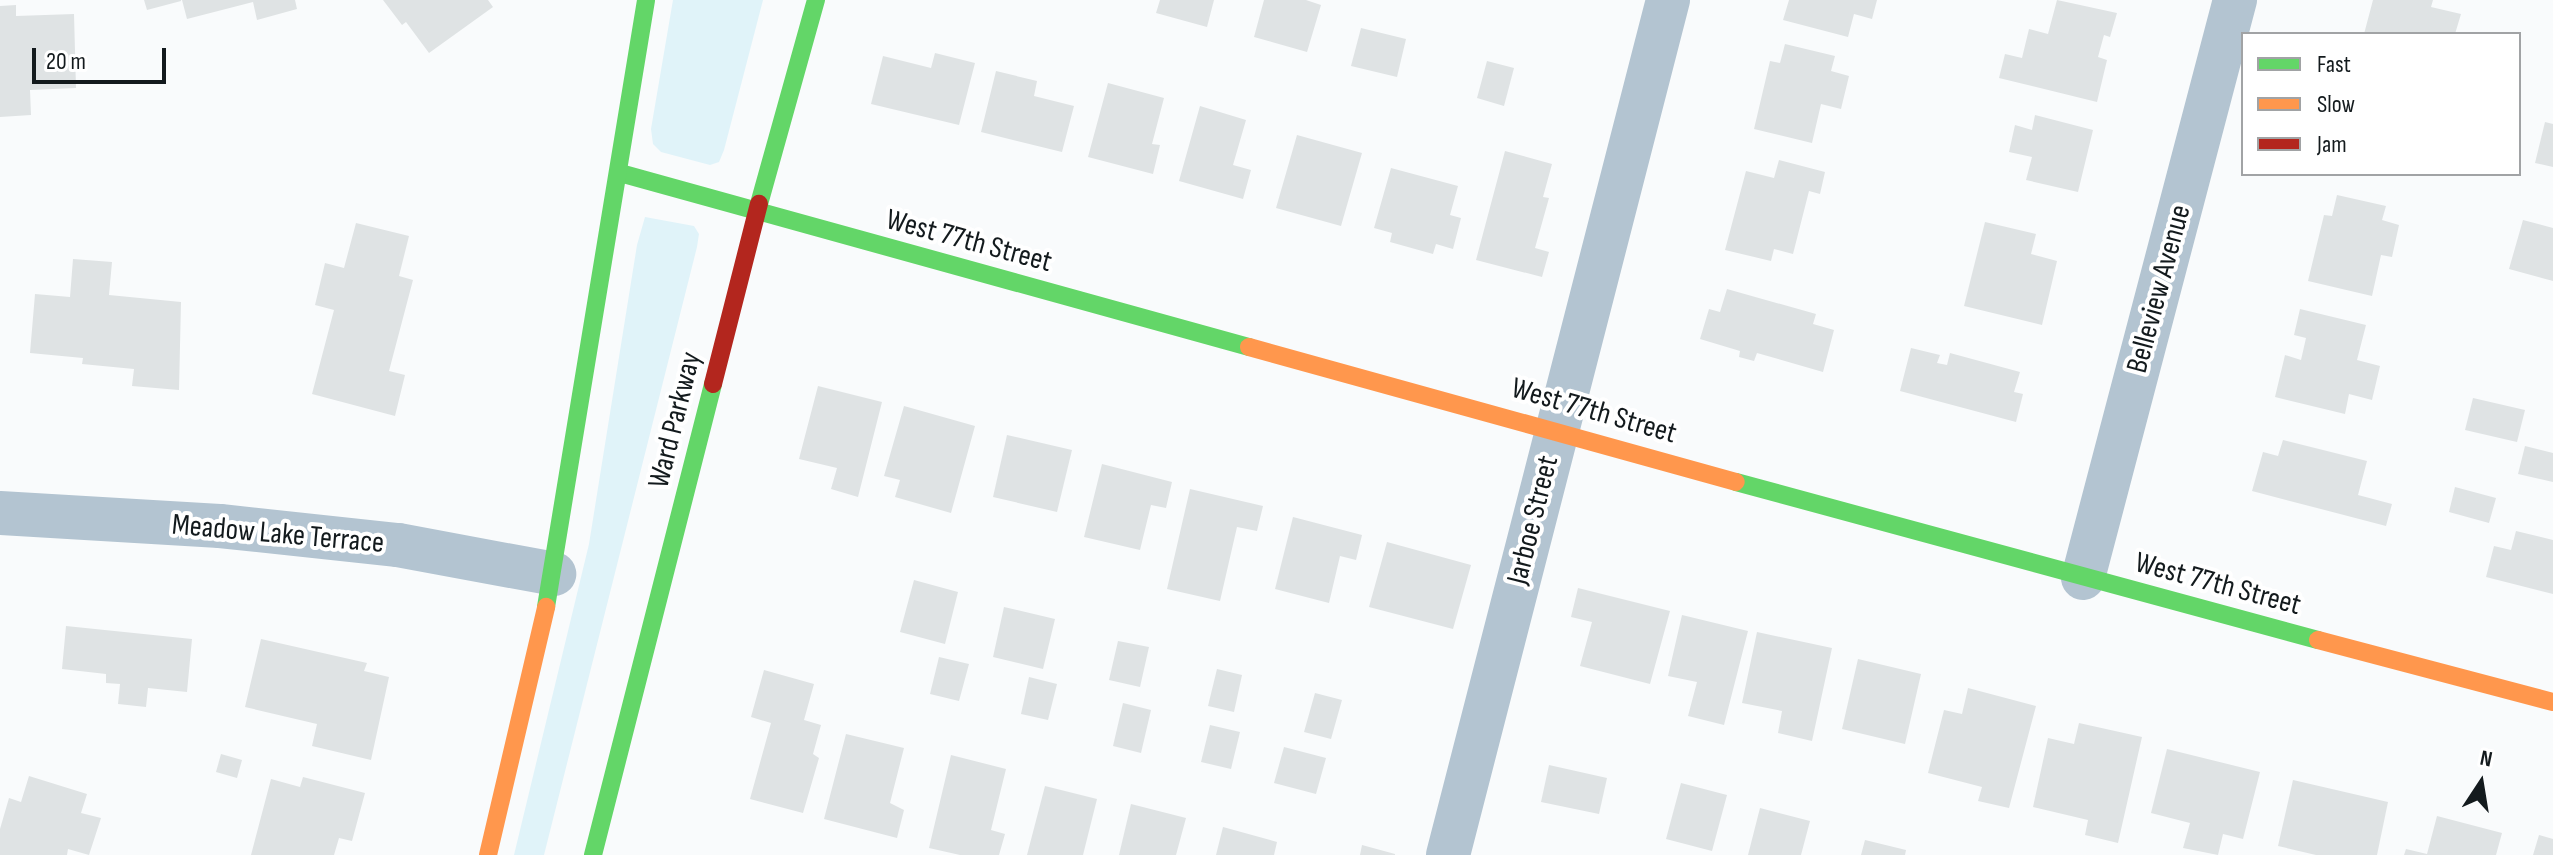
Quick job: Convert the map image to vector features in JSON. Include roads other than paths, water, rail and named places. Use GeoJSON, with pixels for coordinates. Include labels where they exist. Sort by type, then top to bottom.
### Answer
{"type":"FeatureCollection","features":[{"type":"Feature","properties":{"kind":"street"},"geometry":{"type":"LineString","coordinates":[[488,855],[554,574],[646,0]]}},
{"type":"Feature","properties":{"kind":"street","name":"Ward Parkway"},"geometry":{"type":"LineString","coordinates":[[593,855],[757,211],[816,0]]}},
{"type":"Feature","properties":{"kind":"street","name":"Jarboe Street"},"geometry":{"type":"LineString","coordinates":[[1448,855],[1668,0]]}},
{"type":"Feature","properties":{"kind":"street","name":"Belleview Avenue"},"geometry":{"type":"LineString","coordinates":[[2083,578],[2235,0]]}},
{"type":"Feature","properties":{"kind":"street","name":"West 77th Street"},"geometry":{"type":"LineString","coordinates":[[620,173],[2083,578],[2553,702]]}},
{"type":"Feature","properties":{"kind":"street","name":"Meadow Lake Terrace"},"geometry":{"type":"LineString","coordinates":[[0,513],[220,526],[398,545],[554,574]]}}]}
